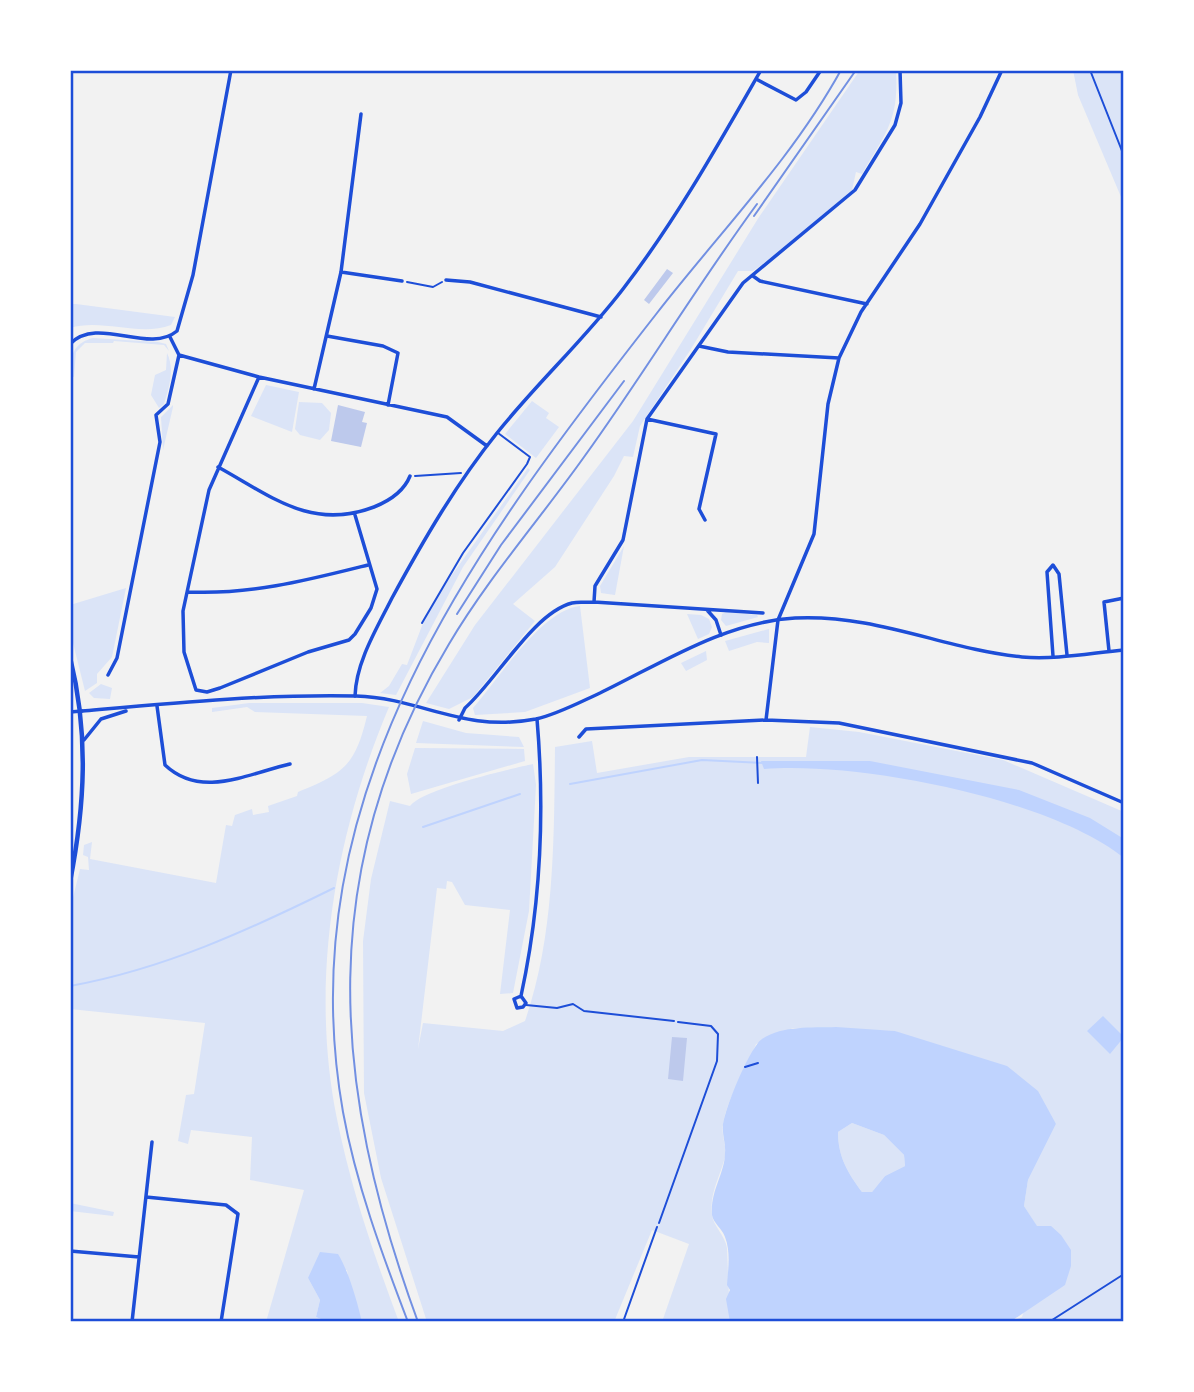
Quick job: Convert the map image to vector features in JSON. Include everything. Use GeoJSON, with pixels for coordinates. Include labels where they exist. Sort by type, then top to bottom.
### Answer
{"type":"FeatureCollection","features":[{"type":"Feature","properties":{"kind":"main road"},"geometry":{"type":"LineString","coordinates":[[70,657],[82,711],[84,740],[83,796],[70,882]]}},
{"type":"Feature","properties":{"kind":"street"},"geometry":{"type":"LineString","coordinates":[[70,344],[79,337],[92,334],[158,339],[170,337],[183,321],[231,70]]}},
{"type":"Feature","properties":{"kind":"street"},"geometry":{"type":"LineString","coordinates":[[355,696],[368,647],[422,543],[486,446],[601,317],[652,250],[694,187],[761,70]]}},
{"type":"Feature","properties":{"kind":"street"},"geometry":{"type":"LineString","coordinates":[[756,79],[796,100],[806,92],[821,70]]}},
{"type":"Feature","properties":{"kind":"street"},"geometry":{"type":"LineString","coordinates":[[594,601],[595,586],[623,540],[647,419],[738,288],[855,190],[895,125],[901,103],[900,70]]}},
{"type":"Feature","properties":{"kind":"street"},"geometry":{"type":"LineString","coordinates":[[766,720],[778,620],[814,534],[828,404],[839,358],[867,304],[920,224],[980,117],[1002,70]]}},
{"type":"Feature","properties":{"kind":"street"},"geometry":{"type":"LineString","coordinates":[[314,389],[341,272],[361,114]]}},
{"type":"Feature","properties":{"kind":"street"},"geometry":{"type":"LineString","coordinates":[[341,272],[402,281]]}},
{"type":"Feature","properties":{"kind":"street"},"geometry":{"type":"LineString","coordinates":[[753,276],[760,281],[867,304]]}},
{"type":"Feature","properties":{"kind":"street"},"geometry":{"type":"LineString","coordinates":[[446,280],[470,282],[601,317]]}},
{"type":"Feature","properties":{"kind":"street"},"geometry":{"type":"LineString","coordinates":[[327,336],[383,346],[398,353],[388,405]]}},
{"type":"Feature","properties":{"kind":"street"},"geometry":{"type":"LineString","coordinates":[[108,675],[117,658],[160,442],[156,415],[168,404],[179,355],[170,337]]}},
{"type":"Feature","properties":{"kind":"street"},"geometry":{"type":"LineString","coordinates":[[699,346],[728,352],[839,358]]}},
{"type":"Feature","properties":{"kind":"street"},"geometry":{"type":"LineString","coordinates":[[179,355],[259,377],[454,420],[486,446]]}},
{"type":"Feature","properties":{"kind":"street"},"geometry":{"type":"LineString","coordinates":[[259,377],[209,490],[183,611],[184,652],[196,690],[207,692],[220,688],[309,652],[349,640],[362,626],[376,599],[377,589],[355,515]]}},
{"type":"Feature","properties":{"kind":"street"},"geometry":{"type":"LineString","coordinates":[[647,419],[716,434],[699,509],[705,520]]}},
{"type":"Feature","properties":{"kind":"street"},"geometry":{"type":"LineString","coordinates":[[219,467],[294,509],[307,513],[355,515],[386,503],[407,485],[410,476]]}},
{"type":"Feature","properties":{"kind":"street"},"geometry":{"type":"LineString","coordinates":[[188,592],[218,593],[274,588],[369,565]]}},
{"type":"Feature","properties":{"kind":"street"},"geometry":{"type":"LineString","coordinates":[[1053,656],[1047,572],[1052,565],[1059,574],[1067,655]]}},
{"type":"Feature","properties":{"kind":"street"},"geometry":{"type":"LineString","coordinates":[[1109,651],[1104,602],[1124,598]]}},
{"type":"Feature","properties":{"kind":"street"},"geometry":{"type":"LineString","coordinates":[[459,720],[465,708],[554,611],[572,603],[594,601],[764,613]]}},
{"type":"Feature","properties":{"kind":"street"},"geometry":{"type":"LineString","coordinates":[[705,608],[716,620],[721,635]]}},
{"type":"Feature","properties":{"kind":"street"},"geometry":{"type":"LineString","coordinates":[[70,712],[355,696],[389,701],[459,720],[497,723],[537,719],[569,708],[721,635],[778,620],[802,618],[875,623],[1009,655],[1053,656],[1124,650]]}},
{"type":"Feature","properties":{"kind":"street"},"geometry":{"type":"LineString","coordinates":[[158,706],[165,765],[188,782],[207,784],[290,764]]}},
{"type":"Feature","properties":{"kind":"street"},"geometry":{"type":"LineString","coordinates":[[84,740],[101,719],[142,708]]}},
{"type":"Feature","properties":{"kind":"street"},"geometry":{"type":"LineString","coordinates":[[521,996],[515,998],[513,1004],[520,1009],[525,1005],[521,996],[540,883],[542,793],[537,719]]}},
{"type":"Feature","properties":{"kind":"street"},"geometry":{"type":"LineString","coordinates":[[579,737],[586,729],[766,720],[839,723],[1032,763],[1122,802],[1124,793]]}},
{"type":"Feature","properties":{"kind":"street"},"geometry":{"type":"LineString","coordinates":[[132,1322],[152,1142]]}},
{"type":"Feature","properties":{"kind":"street"},"geometry":{"type":"LineString","coordinates":[[146,1196],[226,1205],[238,1214],[221,1322]]}},
{"type":"Feature","properties":{"kind":"street"},"geometry":{"type":"LineString","coordinates":[[70,1251],[139,1257]]}},
{"type":"Feature","properties":{"kind":"lane"},"geometry":{"type":"LineString","coordinates":[[422,623],[463,553],[530,457],[497,432]]}},
{"type":"Feature","properties":{"kind":"lane"},"geometry":{"type":"LineString","coordinates":[[525,1005],[557,1008],[573,1004],[584,1011],[674,1021]]}},
{"type":"Feature","properties":{"kind":"lane"},"geometry":{"type":"LineString","coordinates":[[623,1322],[657,1227]]}},
{"type":"Feature","properties":{"kind":"path"},"geometry":{"type":"LineString","coordinates":[[1090,70],[1124,156]]}},
{"type":"Feature","properties":{"kind":"path"},"geometry":{"type":"LineString","coordinates":[[402,281],[433,287],[446,280]]}},
{"type":"Feature","properties":{"kind":"path"},"geometry":{"type":"LineString","coordinates":[[410,476],[468,473]]}},
{"type":"Feature","properties":{"kind":"path"},"geometry":{"type":"LineString","coordinates":[[757,757],[758,783]]}},
{"type":"Feature","properties":{"kind":"path"},"geometry":{"type":"LineString","coordinates":[[657,1227],[717,1061],[718,1034],[711,1026],[674,1021]]}},
{"type":"Feature","properties":{"kind":"path"},"geometry":{"type":"LineString","coordinates":[[745,1067],[758,1063]]}},
{"type":"Feature","properties":{"kind":"path"},"geometry":{"type":"LineString","coordinates":[[1049,1322],[1124,1274]]}},
{"type":"Feature","properties":{"kind":"shaded area"},"geometry":{"type":"Polygon","coordinates":[[[860,70],[896,70],[895,102],[884,136],[862,174],[856,172],[852,190],[753,271],[738,271],[640,426],[633,457],[624,456],[555,567],[513,604],[535,621],[473,697],[449,709],[426,703],[475,625],[633,421],[759,217],[860,70]]]}},
{"type":"Feature","properties":{"kind":"shaded area"},"geometry":{"type":"Polygon","coordinates":[[[1073,70],[1120,70],[1124,80],[1124,204],[1078,95],[1073,70]]]}},
{"type":"Feature","properties":{"kind":"shaded area"},"geometry":{"type":"Polygon","coordinates":[[[70,304],[175,317],[171,325],[159,328],[82,325],[70,328],[70,304]]]}},
{"type":"Feature","properties":{"kind":"shaded area"},"geometry":{"type":"Polygon","coordinates":[[[93,338],[158,342],[166,344],[169,351],[164,345],[114,341],[85,343],[76,352],[74,377],[71,376],[74,352],[81,343],[93,338]]]}},
{"type":"Feature","properties":{"kind":"shaded area"},"geometry":{"type":"Polygon","coordinates":[[[167,353],[171,365],[168,392],[164,404],[159,408],[151,395],[155,375],[166,370],[167,353]]]}},
{"type":"Feature","properties":{"kind":"shaded area"},"geometry":{"type":"Polygon","coordinates":[[[266,385],[299,392],[292,432],[251,416],[266,385]]]}},
{"type":"Feature","properties":{"kind":"shaded area"},"geometry":{"type":"Polygon","coordinates":[[[532,401],[549,413],[546,418],[559,427],[536,458],[505,434],[532,401]]]}},
{"type":"Feature","properties":{"kind":"shaded area"},"geometry":{"type":"Polygon","coordinates":[[[299,402],[322,403],[331,413],[329,430],[320,440],[300,435],[295,429],[299,402]]]}},
{"type":"Feature","properties":{"kind":"shaded area"},"geometry":{"type":"Polygon","coordinates":[[[173,407],[163,450],[161,417],[173,407]]]}},
{"type":"Feature","properties":{"kind":"shaded area"},"geometry":{"type":"Polygon","coordinates":[[[528,468],[530,470],[463,567],[396,695],[380,693],[389,686],[402,664],[407,665],[425,618],[447,582],[528,468]]]}},
{"type":"Feature","properties":{"kind":"shaded area"},"geometry":{"type":"Polygon","coordinates":[[[624,546],[615,595],[601,593],[600,586],[624,546]]]}},
{"type":"Feature","properties":{"kind":"shaded area"},"geometry":{"type":"Polygon","coordinates":[[[126,588],[112,657],[97,674],[97,683],[85,691],[70,631],[70,605],[126,588]]]}},
{"type":"Feature","properties":{"kind":"shaded area"},"geometry":{"type":"Polygon","coordinates":[[[580,606],[590,688],[525,712],[475,715],[473,708],[536,632],[565,610],[580,606]]]}},
{"type":"Feature","properties":{"kind":"shaded area"},"geometry":{"type":"Polygon","coordinates":[[[726,612],[758,617],[726,626],[721,620],[722,614],[726,612]]]}},
{"type":"Feature","properties":{"kind":"shaded area"},"geometry":{"type":"Polygon","coordinates":[[[687,614],[701,615],[709,619],[712,627],[709,634],[698,639],[687,614]]]}},
{"type":"Feature","properties":{"kind":"shaded area"},"geometry":{"type":"Polygon","coordinates":[[[769,629],[769,643],[757,642],[729,651],[725,641],[769,629]]]}},
{"type":"Feature","properties":{"kind":"shaded area"},"geometry":{"type":"Polygon","coordinates":[[[706,651],[707,660],[686,671],[681,663],[706,651]]]}},
{"type":"Feature","properties":{"kind":"shaded area"},"geometry":{"type":"Polygon","coordinates":[[[101,684],[112,688],[110,699],[94,698],[89,693],[101,684]]]}},
{"type":"Feature","properties":{"kind":"shaded area"},"geometry":{"type":"Polygon","coordinates":[[[249,703],[362,703],[389,707],[354,806],[341,857],[332,909],[326,1014],[329,1067],[349,1171],[399,1322],[362,1322],[347,1270],[308,1278],[320,1300],[316,1317],[328,1322],[266,1322],[304,1190],[250,1180],[252,1137],[191,1130],[188,1144],[178,1141],[186,1095],[194,1094],[205,1023],[70,1009],[70,910],[80,869],[89,870],[88,857],[83,855],[84,845],[92,842],[90,859],[216,883],[226,825],[232,826],[235,815],[252,809],[253,815],[269,812],[268,806],[297,796],[298,792],[337,773],[358,746],[367,716],[255,712],[247,707],[212,712],[212,708],[249,703]]]}},
{"type":"Feature","properties":{"kind":"shaded area"},"geometry":{"type":"Polygon","coordinates":[[[423,721],[466,733],[519,737],[524,747],[416,743],[423,721]]]}},
{"type":"Feature","properties":{"kind":"shaded area"},"geometry":{"type":"Polygon","coordinates":[[[810,727],[859,732],[1003,760],[1124,812],[1124,1322],[1010,1322],[1022,1317],[1051,1227],[1037,1227],[1024,1206],[1028,1180],[1056,1124],[895,1031],[793,1028],[756,1044],[725,1115],[725,1157],[711,1207],[713,1219],[727,1248],[730,1322],[662,1322],[689,1244],[652,1230],[614,1322],[427,1322],[381,1178],[364,1093],[363,941],[371,879],[390,801],[410,806],[431,793],[533,764],[536,785],[529,911],[513,993],[500,994],[510,910],[465,905],[452,882],[447,881],[446,889],[437,888],[418,1049],[423,1023],[503,1031],[525,1021],[542,955],[551,886],[555,747],[592,741],[597,773],[689,757],[806,757],[810,727]]]}},
{"type":"Feature","properties":{"kind":"shaded area"},"geometry":{"type":"Polygon","coordinates":[[[415,748],[524,749],[525,761],[411,794],[407,774],[415,748]]]}},
{"type":"Feature","properties":{"kind":"shaded area"},"geometry":{"type":"Polygon","coordinates":[[[852,1123],[884,1135],[904,1155],[905,1166],[885,1176],[872,1192],[862,1192],[842,1157],[838,1132],[852,1123]]]}},
{"type":"Feature","properties":{"kind":"shaded area"},"geometry":{"type":"Polygon","coordinates":[[[70,1203],[114,1212],[113,1216],[70,1211],[70,1203]]]}},
{"type":"Feature","properties":{"kind":"water"},"geometry":{"type":"Polygon","coordinates":[[[761,761],[870,761],[1019,790],[1090,818],[1124,839],[1124,858],[1091,837],[1002,801],[951,788],[849,771],[764,769],[761,761]]]}},
{"type":"Feature","properties":{"kind":"water"},"geometry":{"type":"Polygon","coordinates":[[[1103,1016],[1124,1037],[1110,1054],[1087,1031],[1103,1016]]]}},
{"type":"Feature","properties":{"kind":"water"},"geometry":{"type":"Polygon","coordinates":[[[836,1027],[895,1031],[1007,1066],[1038,1091],[1056,1124],[1028,1180],[1024,1206],[1037,1226],[1051,1226],[1071,1250],[1071,1266],[1065,1285],[1010,1322],[730,1322],[726,1299],[730,1290],[727,1285],[727,1243],[712,1215],[713,1198],[724,1160],[723,1126],[728,1107],[745,1066],[762,1039],[788,1029],[836,1027]],[[852,1123],[838,1132],[845,1164],[862,1192],[872,1192],[885,1176],[905,1166],[904,1155],[884,1135],[852,1123]]]}},
{"type":"Feature","properties":{"kind":"water"},"geometry":{"type":"Polygon","coordinates":[[[320,1252],[338,1254],[349,1278],[362,1322],[328,1322],[316,1317],[320,1300],[308,1278],[320,1252]]]}},
{"type":"Feature","properties":{"kind":"building"},"geometry":{"type":"Polygon","coordinates":[[[667,269],[673,273],[649,304],[644,300],[667,269]]]}},
{"type":"Feature","properties":{"kind":"building"},"geometry":{"type":"Polygon","coordinates":[[[338,405],[365,412],[362,422],[367,423],[361,447],[331,441],[338,405]]]}},
{"type":"Feature","properties":{"kind":"building"},"geometry":{"type":"Polygon","coordinates":[[[672,1037],[687,1038],[683,1081],[668,1079],[672,1037]]]}},
{"type":"Feature","properties":{"kind":"waterway"},"geometry":{"type":"LineString","coordinates":[[570,784],[702,760],[763,763]]}},
{"type":"Feature","properties":{"kind":"waterway"},"geometry":{"type":"LineString","coordinates":[[423,827],[520,794]]}},
{"type":"Feature","properties":{"kind":"waterway"},"geometry":{"type":"LineString","coordinates":[[70,986],[105,979],[172,959],[270,919],[334,888]]}},
{"type":"Feature","properties":{"kind":"railway"},"geometry":{"type":"LineString","coordinates":[[408,1322],[371,1218],[348,1139],[343,1112],[333,996],[343,886],[369,782],[410,681],[462,585],[523,492],[657,313],[778,165],[822,103],[841,70]]}},
{"type":"Feature","properties":{"kind":"railway"},"geometry":{"type":"LineString","coordinates":[[754,216],[856,70]]}},
{"type":"Feature","properties":{"kind":"railway"},"geometry":{"type":"LineString","coordinates":[[418,1322],[389,1234],[367,1148],[354,1062],[350,978],[357,894],[375,811],[405,728],[464,620],[606,426],[757,204]]}},
{"type":"Feature","properties":{"kind":"railway"},"geometry":{"type":"LineString","coordinates":[[457,614],[501,545],[624,381]]}}]}
